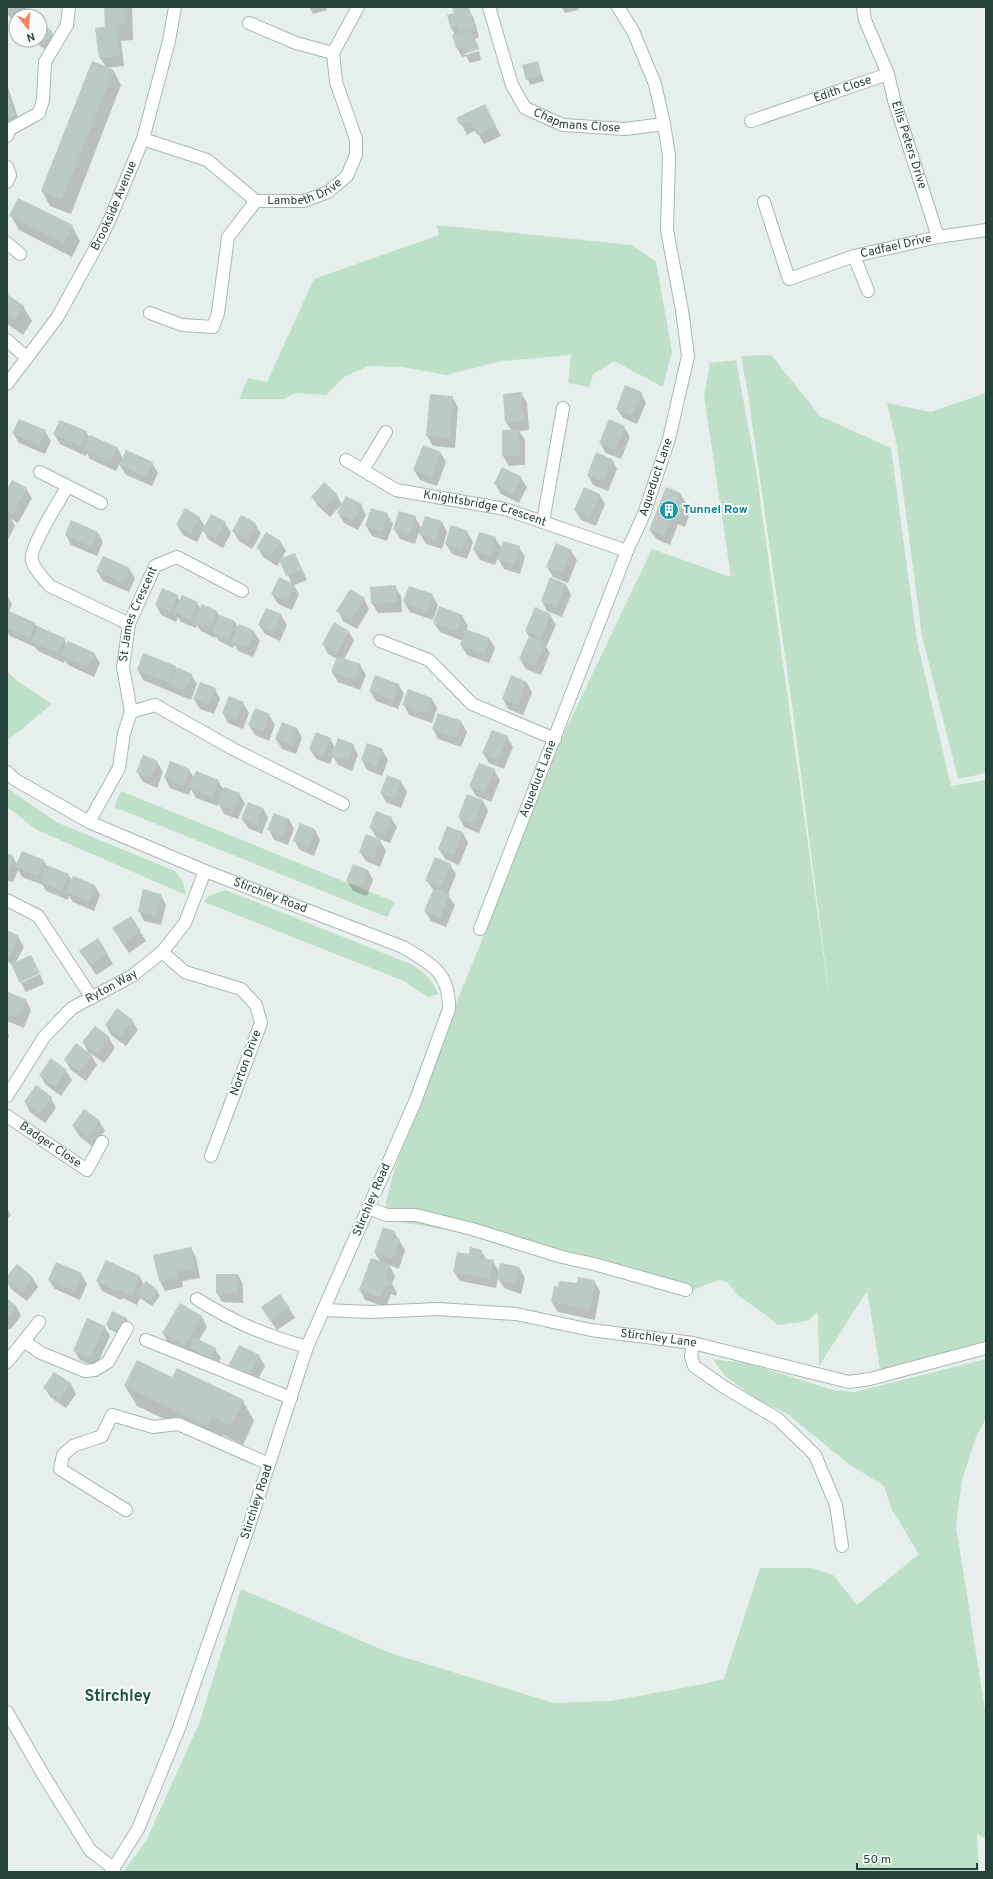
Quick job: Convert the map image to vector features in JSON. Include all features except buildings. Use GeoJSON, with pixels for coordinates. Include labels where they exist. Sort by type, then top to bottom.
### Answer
{"type":"FeatureCollection","features":[{"type":"Feature","properties":{"kind":"street"},"geometry":{"type":"LineString","coordinates":[[7,136],[10,129],[39,113],[44,100],[45,62],[67,25],[69,7]]}},
{"type":"Feature","properties":{"kind":"street","name":"Brookside Avenue"},"geometry":{"type":"LineString","coordinates":[[7,384],[57,318],[100,240],[143,140],[169,41],[175,7]]}},
{"type":"Feature","properties":{"kind":"street"},"geometry":{"type":"LineString","coordinates":[[249,23],[296,43],[333,53],[358,7]]}},
{"type":"Feature","properties":{"kind":"street","name":"Chapmans Close"},"geometry":{"type":"LineString","coordinates":[[490,7],[512,85],[525,108],[563,125],[625,129],[664,124]]}},
{"type":"Feature","properties":{"kind":"street","name":"Aqueduct Lane"},"geometry":{"type":"LineString","coordinates":[[480,930],[627,551],[644,514],[669,439],[688,356],[682,310],[667,230],[669,156],[664,124],[655,84],[633,31],[618,7]]}},
{"type":"Feature","properties":{"kind":"street","name":"Ellis Peters Drive"},"geometry":{"type":"LineString","coordinates":[[863,7],[865,20],[888,74],[894,100],[938,237]]}},
{"type":"Feature","properties":{"kind":"street","name":"Lambeth Drive"},"geometry":{"type":"LineString","coordinates":[[150,313],[182,325],[212,327],[218,313],[228,237],[256,201],[304,201],[328,192],[347,176],[356,155],[356,139],[336,82],[333,53]]}},
{"type":"Feature","properties":{"kind":"street","name":"Edith Close"},"geometry":{"type":"LineString","coordinates":[[751,121],[888,74]]}},
{"type":"Feature","properties":{"kind":"street"},"geometry":{"type":"LineString","coordinates":[[143,140],[207,160],[256,201]]}},
{"type":"Feature","properties":{"kind":"street"},"geometry":{"type":"LineString","coordinates":[[7,167],[10,175],[7,182]]}},
{"type":"Feature","properties":{"kind":"street","name":"Cadfael Drive"},"geometry":{"type":"LineString","coordinates":[[764,202],[789,279],[854,256],[938,237]]}},
{"type":"Feature","properties":{"kind":"street"},"geometry":{"type":"LineString","coordinates":[[938,237],[986,230]]}},
{"type":"Feature","properties":{"kind":"street"},"geometry":{"type":"LineString","coordinates":[[7,243],[20,254]]}},
{"type":"Feature","properties":{"kind":"street","name":"Cadfael Drive"},"geometry":{"type":"LineString","coordinates":[[854,256],[868,291]]}},
{"type":"Feature","properties":{"kind":"street"},"geometry":{"type":"LineString","coordinates":[[7,340],[27,358]]}},
{"type":"Feature","properties":{"kind":"street"},"geometry":{"type":"LineString","coordinates":[[543,522],[563,408]]}},
{"type":"Feature","properties":{"kind":"street"},"geometry":{"type":"LineString","coordinates":[[363,470],[386,432]]}},
{"type":"Feature","properties":{"kind":"street","name":"Knightsbridge Crescent"},"geometry":{"type":"LineString","coordinates":[[346,460],[396,490],[505,509],[627,551]]}},
{"type":"Feature","properties":{"kind":"street"},"geometry":{"type":"LineString","coordinates":[[40,472],[101,503]]}},
{"type":"Feature","properties":{"kind":"street"},"geometry":{"type":"LineString","coordinates":[[67,487],[33,548],[32,560],[41,576],[50,586],[130,624]]}},
{"type":"Feature","properties":{"kind":"street","name":"St James Crescent"},"geometry":{"type":"LineString","coordinates":[[89,822],[119,768],[124,733],[131,712],[123,666],[130,624],[156,566],[177,557],[242,591]]}},
{"type":"Feature","properties":{"kind":"street"},"geometry":{"type":"LineString","coordinates":[[380,641],[429,660],[472,704],[555,739]]}},
{"type":"Feature","properties":{"kind":"street"},"geometry":{"type":"LineString","coordinates":[[131,712],[155,705],[233,749],[342,804]]}},
{"type":"Feature","properties":{"kind":"street","name":"Stirchley Road"},"geometry":{"type":"LineString","coordinates":[[7,772],[14,779],[89,822],[205,871],[403,947],[431,964],[443,977],[449,994],[449,1009],[415,1102],[307,1347],[269,1464],[178,1728],[138,1828],[112,1870]]}},
{"type":"Feature","properties":{"kind":"street","name":"Ryton Way"},"geometry":{"type":"LineString","coordinates":[[7,1096],[44,1037],[72,1008],[132,976],[162,952],[185,923],[205,871]]}},
{"type":"Feature","properties":{"kind":"street"},"geometry":{"type":"LineString","coordinates":[[7,900],[38,916],[92,998]]}},
{"type":"Feature","properties":{"kind":"street","name":"Norton Drive"},"geometry":{"type":"LineString","coordinates":[[162,952],[185,972],[242,990],[256,1005],[261,1023],[211,1156]]}},
{"type":"Feature","properties":{"kind":"street","name":"Badger Close"},"geometry":{"type":"LineString","coordinates":[[7,1116],[87,1170],[102,1142]]}},
{"type":"Feature","properties":{"kind":"street"},"geometry":{"type":"LineString","coordinates":[[368,1208],[387,1215],[416,1215],[472,1229],[562,1257],[594,1264],[686,1290]]}},
{"type":"Feature","properties":{"kind":"street"},"geometry":{"type":"LineString","coordinates":[[197,1300],[236,1322],[269,1336],[307,1347]]}},
{"type":"Feature","properties":{"kind":"street","name":"Stirchley Lane"},"geometry":{"type":"LineString","coordinates":[[324,1310],[370,1312],[438,1309],[516,1314],[591,1330],[693,1343],[849,1382],[870,1379],[986,1348]]}},
{"type":"Feature","properties":{"kind":"street"},"geometry":{"type":"LineString","coordinates":[[7,1362],[39,1322]]}},
{"type":"Feature","properties":{"kind":"street"},"geometry":{"type":"LineString","coordinates":[[24,1341],[41,1353],[54,1359],[85,1371],[96,1370],[108,1362],[127,1328]]}},
{"type":"Feature","properties":{"kind":"street"},"geometry":{"type":"LineString","coordinates":[[146,1340],[290,1398]]}},
{"type":"Feature","properties":{"kind":"street"},"geometry":{"type":"LineString","coordinates":[[693,1343],[691,1356],[694,1366],[724,1387],[778,1420],[815,1455],[836,1505],[842,1546]]}},
{"type":"Feature","properties":{"kind":"street"},"geometry":{"type":"LineString","coordinates":[[126,1510],[60,1469],[63,1455],[73,1446],[102,1436],[112,1415],[152,1427],[178,1424],[269,1464]]}},
{"type":"Feature","properties":{"kind":"street"},"geometry":{"type":"LineString","coordinates":[[7,1712],[44,1776],[90,1850],[112,1870]]}},
{"type":"Feature","properties":{"kind":"green space"},"geometry":{"type":"Polygon","coordinates":[[[437,225],[632,245],[656,262],[672,352],[663,387],[614,361],[593,374],[590,387],[568,383],[571,355],[502,361],[446,375],[402,367],[368,366],[344,377],[326,395],[295,393],[284,399],[239,399],[248,378],[267,382],[314,279],[439,235],[437,225]]]}},
{"type":"Feature","properties":{"kind":"green space"},"geometry":{"type":"Polygon","coordinates":[[[771,355],[820,416],[891,448],[917,641],[951,786],[986,780],[986,1348],[881,1376],[867,1291],[819,1366],[818,1312],[808,1321],[777,1325],[766,1315],[737,1295],[728,1283],[721,1280],[704,1285],[688,1293],[675,1291],[642,1284],[574,1264],[533,1255],[485,1238],[382,1219],[395,1167],[420,1104],[428,1072],[559,744],[652,549],[731,577],[704,396],[710,363],[736,360],[756,470],[832,1016],[792,705],[748,394],[741,356],[771,355]]]}},
{"type":"Feature","properties":{"kind":"green space"},"geometry":{"type":"Polygon","coordinates":[[[986,393],[986,773],[958,779],[922,636],[897,446],[887,403],[931,412],[986,393]]]}},
{"type":"Feature","properties":{"kind":"green space"},"geometry":{"type":"Polygon","coordinates":[[[7,671],[16,680],[52,704],[7,741],[7,671]]]}},
{"type":"Feature","properties":{"kind":"green space"},"geometry":{"type":"Polygon","coordinates":[[[7,788],[56,822],[175,871],[183,881],[186,895],[37,830],[7,807],[7,788]]]}},
{"type":"Feature","properties":{"kind":"green space"},"geometry":{"type":"Polygon","coordinates":[[[121,791],[395,902],[387,917],[114,807],[121,791]]]}},
{"type":"Feature","properties":{"kind":"green space"},"geometry":{"type":"Polygon","coordinates":[[[226,890],[411,964],[427,976],[438,994],[428,997],[404,981],[204,902],[208,896],[226,890]]]}},
{"type":"Feature","properties":{"kind":"green space"},"geometry":{"type":"Polygon","coordinates":[[[713,1359],[750,1364],[833,1390],[854,1392],[986,1359],[986,1418],[976,1437],[962,1480],[956,1526],[986,1716],[986,1839],[977,1834],[979,1872],[123,1872],[146,1841],[199,1724],[241,1589],[390,1653],[554,1703],[610,1701],[724,1679],[760,1568],[812,1568],[833,1575],[857,1605],[919,1554],[892,1510],[884,1486],[849,1464],[786,1413],[759,1401],[724,1375],[713,1359]]]}},
{"type":"Feature","properties":{"kind":"place","name":"Tunnel Row"},"geometry":{"type":"Point","coordinates":[669,510]}},
{"type":"Feature","properties":{"kind":"district","name":"Stirchley"},"geometry":{"type":"Point","coordinates":[118,1697]}}]}
